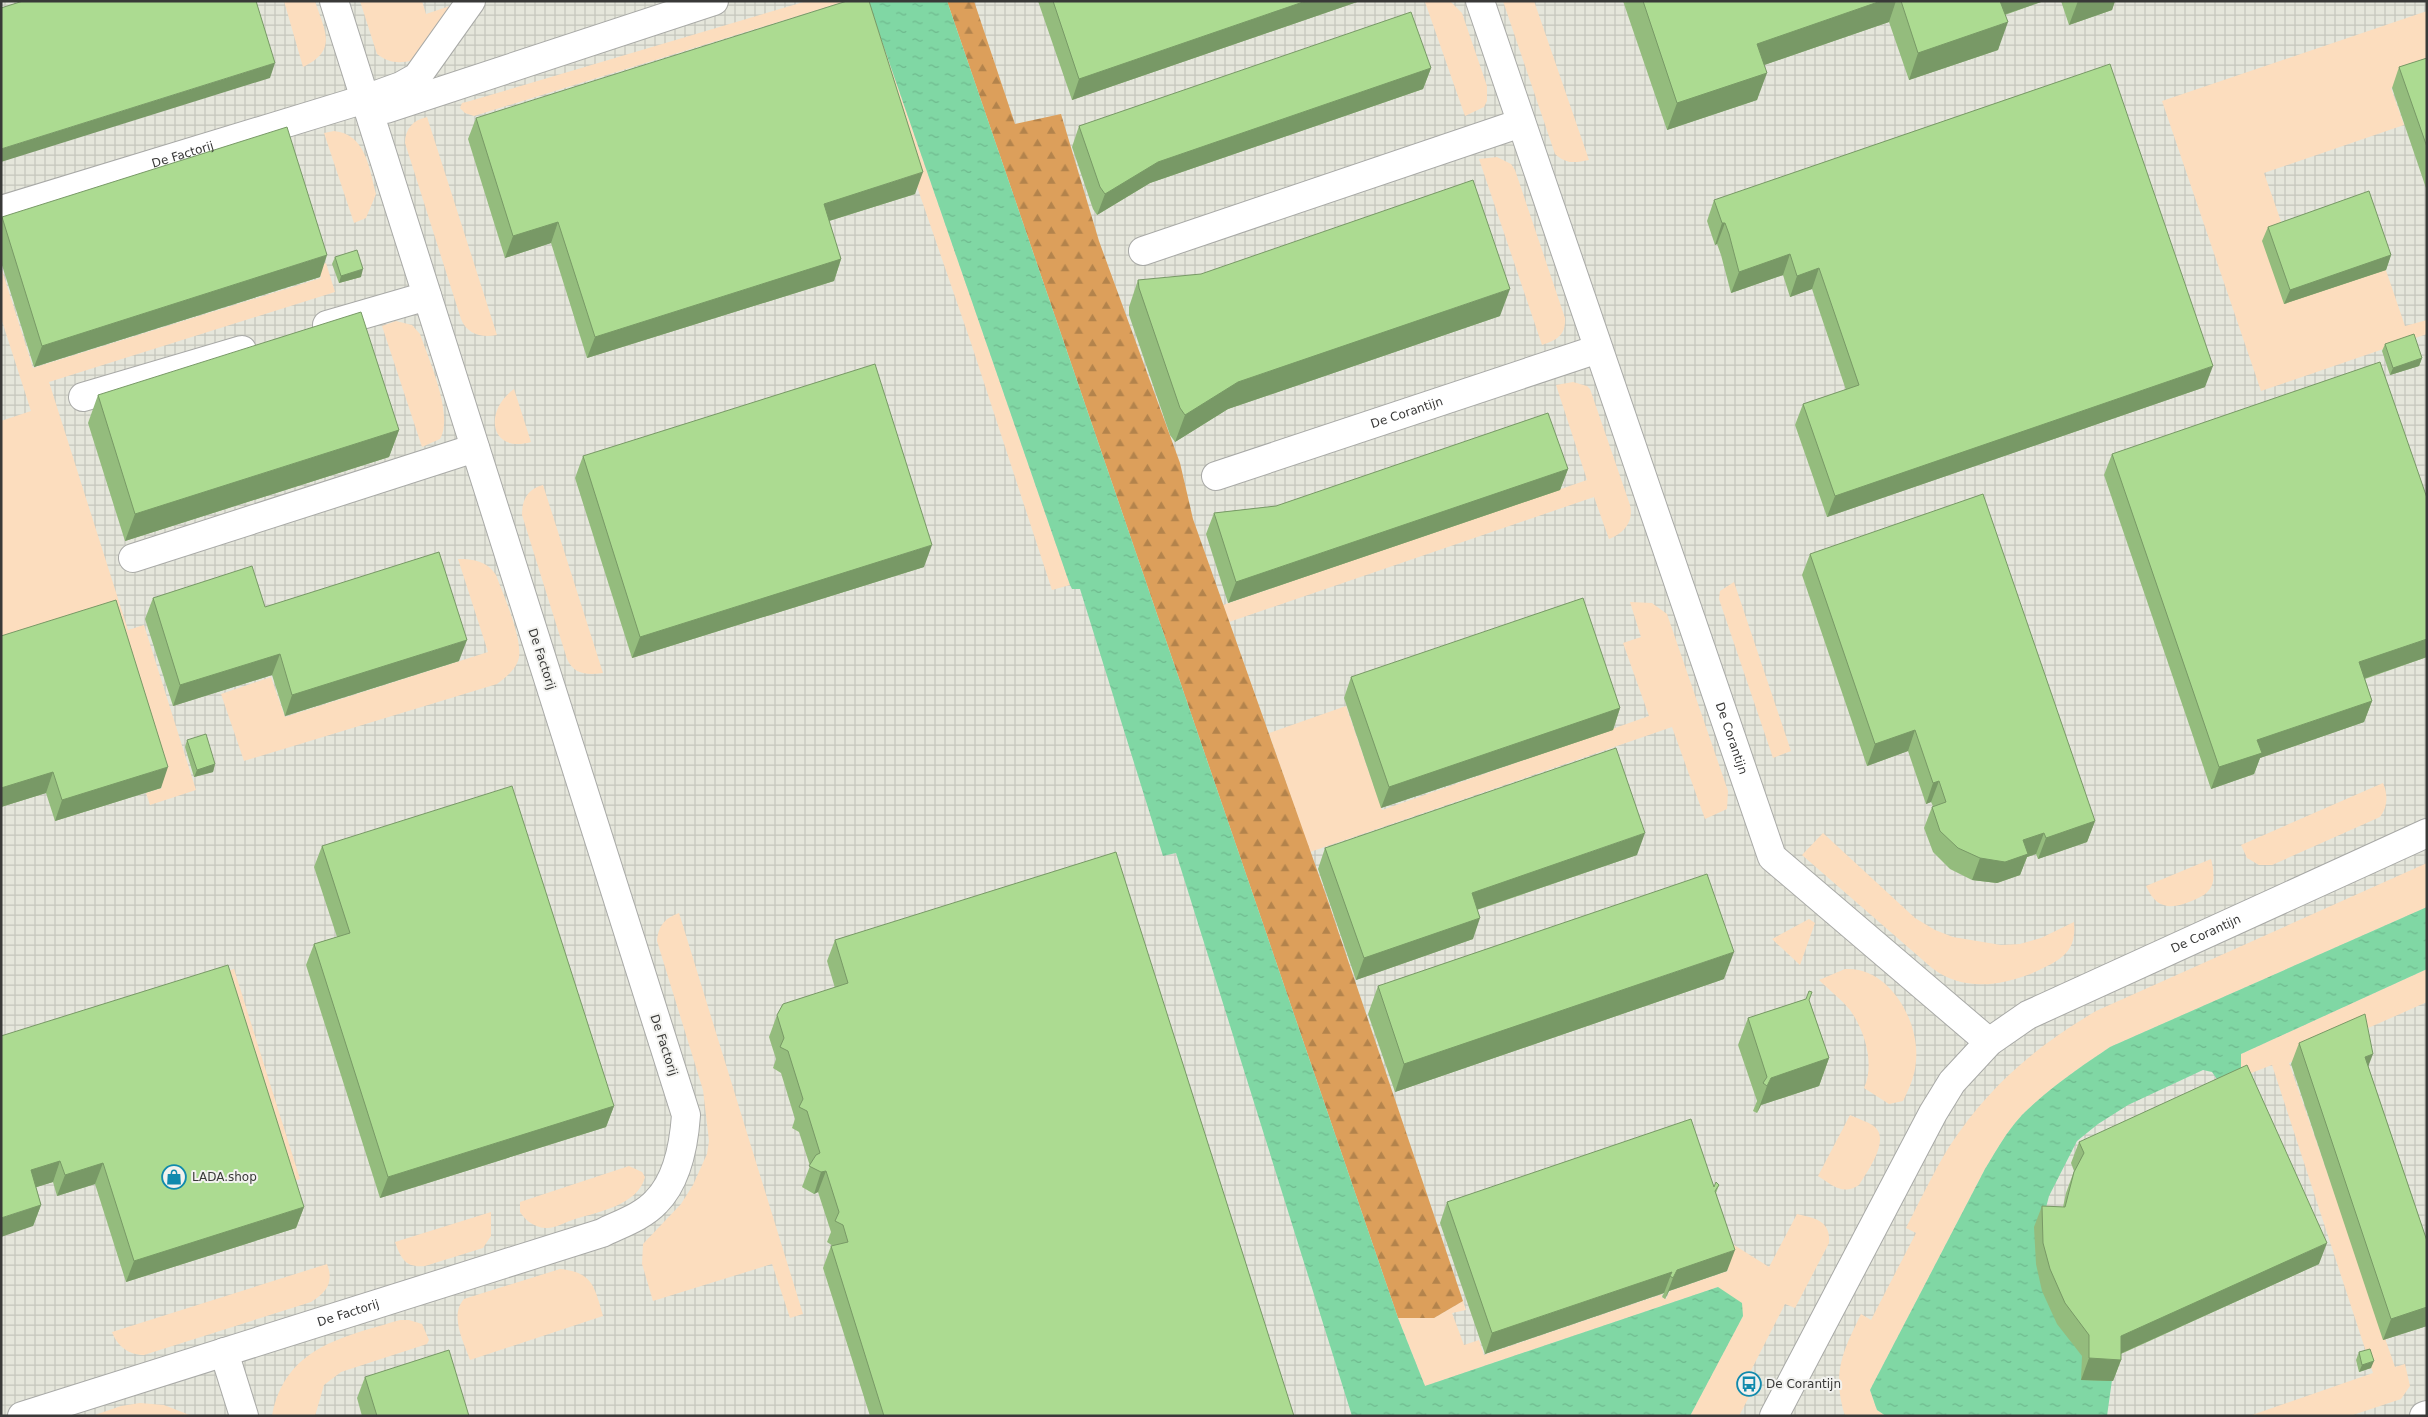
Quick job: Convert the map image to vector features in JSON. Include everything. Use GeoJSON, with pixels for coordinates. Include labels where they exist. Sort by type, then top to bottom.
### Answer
{"type":"FeatureCollection","features":[{"type":"Feature","properties":{"kind":"street","name":"De Factorij"},"geometry":{"type":"LineString","coordinates":[[22,1416],[602,1233],[637,1217],[656,1202],[667,1186],[681,1153],[686,1115],[334,1]]}},
{"type":"Feature","properties":{"kind":"street"},"geometry":{"type":"LineString","coordinates":[[368,107],[714,1]]}},
{"type":"Feature","properties":{"kind":"street","name":"De Corantijn"},"geometry":{"type":"LineString","coordinates":[[1480,1],[1772,857],[1989,1042]]}},
{"type":"Feature","properties":{"kind":"street"},"geometry":{"type":"LineString","coordinates":[[368,107],[417,77],[469,2]]}},
{"type":"Feature","properties":{"kind":"street","name":"De Factorij"},"geometry":{"type":"LineString","coordinates":[[1,210],[368,107]]}},
{"type":"Feature","properties":{"kind":"street"},"geometry":{"type":"LineString","coordinates":[[1143,251],[1521,123]]}},
{"type":"Feature","properties":{"kind":"street"},"geometry":{"type":"LineString","coordinates":[[303,332],[427,296]]}},
{"type":"Feature","properties":{"kind":"street"},"geometry":{"type":"LineString","coordinates":[[83,397],[265,344]]}},
{"type":"Feature","properties":{"kind":"street","name":"De Corantijn"},"geometry":{"type":"LineString","coordinates":[[1216,476],[1598,348]]}},
{"type":"Feature","properties":{"kind":"street"},"geometry":{"type":"LineString","coordinates":[[133,558],[475,448]]}},
{"type":"Feature","properties":{"kind":"street","name":"De Corantijn"},"geometry":{"type":"LineString","coordinates":[[1774,1416],[1933,1113],[1952,1082],[1989,1042],[2028,1015],[2427,832]]}},
{"type":"Feature","properties":{"kind":"street"},"geometry":{"type":"LineString","coordinates":[[224,1352],[244,1416]]}},
{"type":"Feature","properties":{"kind":"shaded area"},"geometry":{"type":"Polygon","coordinates":[[[1,1],[2427,1],[2427,1416],[1,1416],[1,1]]]}},
{"type":"Feature","properties":{"kind":"shaded area"},"geometry":{"type":"Polygon","coordinates":[[[284,1],[315,1],[325,30],[325,46],[321,54],[303,67],[284,1]]]}},
{"type":"Feature","properties":{"kind":"shaded area"},"geometry":{"type":"Polygon","coordinates":[[[360,1],[422,1],[426,14],[453,5],[413,60],[399,62],[390,61],[377,54],[360,1]]]}},
{"type":"Feature","properties":{"kind":"shaded area"},"geometry":{"type":"Polygon","coordinates":[[[807,1],[846,1],[474,116],[465,113],[460,108],[462,103],[807,1]]]}},
{"type":"Feature","properties":{"kind":"shaded area"},"geometry":{"type":"Polygon","coordinates":[[[853,1],[868,1],[1070,585],[1052,590],[971,343],[853,1]]]}},
{"type":"Feature","properties":{"kind":"shaded area"},"geometry":{"type":"Polygon","coordinates":[[[1503,1],[1534,1],[1589,160],[1570,162],[1563,160],[1555,154],[1503,1]]]}},
{"type":"Feature","properties":{"kind":"shaded area"},"geometry":{"type":"Polygon","coordinates":[[[1425,2],[1451,2],[1462,13],[1487,86],[1487,101],[1484,107],[1465,116],[1425,2]]]}},
{"type":"Feature","properties":{"kind":"shaded area"},"geometry":{"type":"Polygon","coordinates":[[[2427,11],[2427,75],[2391,88],[2404,125],[2264,173],[2284,230],[2363,203],[2405,326],[2427,320],[2427,334],[2261,391],[2162,101],[2427,11]]]}},
{"type":"Feature","properties":{"kind":"shaded area"},"geometry":{"type":"Polygon","coordinates":[[[427,117],[497,335],[485,336],[475,334],[467,328],[461,319],[405,143],[408,129],[418,120],[427,117]]]}},
{"type":"Feature","properties":{"kind":"shaded area"},"geometry":{"type":"Polygon","coordinates":[[[334,131],[353,138],[360,145],[368,163],[376,194],[366,218],[354,223],[324,133],[334,131]]]}},
{"type":"Feature","properties":{"kind":"shaded area"},"geometry":{"type":"Polygon","coordinates":[[[1497,157],[1511,164],[1515,170],[1565,318],[1564,329],[1560,336],[1542,345],[1479,159],[1497,157]]]}},
{"type":"Feature","properties":{"kind":"shaded area"},"geometry":{"type":"Polygon","coordinates":[[[326,263],[335,292],[49,382],[128,630],[144,625],[196,790],[150,805],[146,793],[162,788],[109,620],[1,653],[1,421],[31,411],[1,318],[1,267],[33,368],[321,278],[317,266],[326,263]]]}},
{"type":"Feature","properties":{"kind":"shaded area"},"geometry":{"type":"Polygon","coordinates":[[[396,321],[412,325],[420,334],[439,387],[444,416],[444,429],[440,439],[422,447],[382,326],[396,321]]]}},
{"type":"Feature","properties":{"kind":"shaded area"},"geometry":{"type":"Polygon","coordinates":[[[1573,382],[1587,386],[1590,389],[1630,505],[1631,517],[1627,526],[1619,534],[1609,539],[1594,497],[1229,622],[1223,605],[1587,480],[1556,385],[1573,382]]]}},
{"type":"Feature","properties":{"kind":"shaded area"},"geometry":{"type":"Polygon","coordinates":[[[514,389],[531,442],[517,444],[507,442],[499,436],[496,428],[495,419],[498,408],[504,398],[514,389]]]}},
{"type":"Feature","properties":{"kind":"shaded area"},"geometry":{"type":"Polygon","coordinates":[[[543,485],[603,673],[582,673],[573,668],[567,659],[522,515],[523,504],[527,496],[533,489],[543,485]]]}},
{"type":"Feature","properties":{"kind":"shaded area"},"geometry":{"type":"Polygon","coordinates":[[[458,559],[484,564],[496,575],[512,618],[518,643],[518,661],[509,674],[497,684],[244,761],[221,694],[271,677],[285,717],[488,652],[458,559]]]}},
{"type":"Feature","properties":{"kind":"shaded area"},"geometry":{"type":"Polygon","coordinates":[[[1734,582],[1791,751],[1773,758],[1719,599],[1720,591],[1734,582]]]}},
{"type":"Feature","properties":{"kind":"shaded area"},"geometry":{"type":"Polygon","coordinates":[[[1630,602],[1652,603],[1667,614],[1728,791],[1727,809],[1705,819],[1672,727],[1310,852],[1269,733],[1346,706],[1382,810],[1649,716],[1623,643],[1641,637],[1630,602]]]}},
{"type":"Feature","properties":{"kind":"shaded area"},"geometry":{"type":"Polygon","coordinates":[[[2383,783],[2386,800],[2385,809],[2380,817],[2272,865],[2259,865],[2247,858],[2241,845],[2383,783]]]}},
{"type":"Feature","properties":{"kind":"shaded area"},"geometry":{"type":"Polygon","coordinates":[[[1823,833],[1915,918],[1935,930],[1953,937],[2001,945],[2020,944],[2041,938],[2074,922],[2073,941],[2070,948],[2052,963],[2035,972],[2009,981],[1969,984],[1944,976],[1932,968],[1802,855],[1823,833]]]}},
{"type":"Feature","properties":{"kind":"shaded area"},"geometry":{"type":"Polygon","coordinates":[[[2211,859],[2214,875],[2211,888],[2194,900],[2179,905],[2166,906],[2155,900],[2146,886],[2211,859]]]}},
{"type":"Feature","properties":{"kind":"shaded area"},"geometry":{"type":"Polygon","coordinates":[[[2427,863],[2427,907],[2110,1047],[2064,1079],[2032,1105],[2011,1128],[1985,1169],[1870,1390],[1877,1410],[1886,1416],[1845,1416],[1841,1401],[1839,1375],[1844,1352],[1861,1314],[1871,1320],[1916,1233],[1906,1228],[1949,1147],[1980,1106],[2014,1070],[2053,1039],[2096,1011],[2427,863]]]}},
{"type":"Feature","properties":{"kind":"shaded area"},"geometry":{"type":"Polygon","coordinates":[[[679,913],[803,1314],[790,1318],[772,1264],[653,1301],[642,1264],[643,1244],[681,1204],[693,1185],[707,1154],[709,1141],[703,1090],[657,941],[663,923],[679,913]]]}},
{"type":"Feature","properties":{"kind":"shaded area"},"geometry":{"type":"Polygon","coordinates":[[[1809,919],[1815,923],[1800,965],[1772,939],[1809,919]]]}},
{"type":"Feature","properties":{"kind":"shaded area"},"geometry":{"type":"Polygon","coordinates":[[[234,969],[300,1179],[283,1185],[1,1041],[234,969]]]}},
{"type":"Feature","properties":{"kind":"shaded area"},"geometry":{"type":"Polygon","coordinates":[[[1845,969],[1861,970],[1875,976],[1888,986],[1907,1014],[1913,1029],[1916,1061],[1913,1077],[1903,1101],[1889,1104],[1864,1088],[1869,1069],[1867,1048],[1860,1028],[1850,1010],[1819,980],[1845,969]]]}},
{"type":"Feature","properties":{"kind":"shaded area"},"geometry":{"type":"Polygon","coordinates":[[[2427,969],[2427,1002],[2289,1063],[2395,1367],[2405,1364],[2410,1386],[2401,1399],[2350,1416],[2249,1416],[2373,1373],[2272,1065],[2241,1077],[2241,1054],[2427,969]]]}},
{"type":"Feature","properties":{"kind":"shaded area"},"geometry":{"type":"Polygon","coordinates":[[[1850,1115],[1875,1127],[1879,1133],[1880,1140],[1872,1165],[1859,1185],[1848,1190],[1833,1186],[1818,1176],[1850,1115]]]}},
{"type":"Feature","properties":{"kind":"shaded area"},"geometry":{"type":"Polygon","coordinates":[[[629,1166],[642,1172],[645,1177],[641,1187],[634,1194],[616,1206],[549,1228],[534,1225],[520,1212],[520,1202],[629,1166]]]}},
{"type":"Feature","properties":{"kind":"shaded area"},"geometry":{"type":"Polygon","coordinates":[[[491,1212],[491,1236],[483,1248],[425,1266],[419,1266],[409,1264],[402,1258],[395,1242],[491,1212]]]}},
{"type":"Feature","properties":{"kind":"shaded area"},"geometry":{"type":"Polygon","coordinates":[[[1797,1214],[1816,1219],[1824,1225],[1829,1236],[1829,1243],[1795,1308],[1785,1304],[1741,1390],[1750,1395],[1739,1416],[1690,1416],[1743,1316],[1718,1287],[1425,1386],[1398,1318],[1434,1318],[1463,1301],[1466,1310],[1452,1313],[1464,1345],[1479,1340],[1484,1355],[1663,1294],[1661,1297],[1666,1299],[1670,1291],[1728,1271],[1715,1233],[1769,1267],[1797,1214]]]}},
{"type":"Feature","properties":{"kind":"shaded area"},"geometry":{"type":"Polygon","coordinates":[[[327,1264],[330,1276],[328,1286],[311,1302],[144,1355],[124,1349],[112,1332],[327,1264]]]}},
{"type":"Feature","properties":{"kind":"shaded area"},"geometry":{"type":"Polygon","coordinates":[[[560,1269],[580,1274],[591,1283],[598,1297],[603,1316],[470,1360],[458,1321],[458,1313],[464,1299],[560,1269]]]}},
{"type":"Feature","properties":{"kind":"shaded area"},"geometry":{"type":"Polygon","coordinates":[[[400,1320],[409,1320],[422,1324],[429,1340],[427,1344],[341,1372],[324,1385],[315,1416],[272,1416],[279,1393],[289,1374],[303,1360],[320,1348],[338,1340],[400,1320]]]}},
{"type":"Feature","properties":{"kind":"shaded area"},"geometry":{"type":"Polygon","coordinates":[[[140,1403],[164,1405],[192,1416],[92,1416],[121,1406],[140,1403]]]}},
{"type":"Feature","properties":{"kind":"green space"},"geometry":{"type":"Polygon","coordinates":[[[947,1],[974,1],[1015,124],[1061,114],[1099,241],[1180,463],[1193,519],[1328,901],[1463,1301],[1434,1318],[1398,1318],[947,1]]]}},
{"type":"Feature","properties":{"kind":"water"},"geometry":{"type":"Polygon","coordinates":[[[868,1],[947,1],[1398,1318],[1425,1386],[1718,1287],[1742,1303],[1743,1316],[1690,1416],[1352,1416],[1176,853],[1163,856],[1080,589],[1072,589],[1070,585],[868,1]]]}},
{"type":"Feature","properties":{"kind":"water"},"geometry":{"type":"Polygon","coordinates":[[[2427,907],[2427,969],[2241,1054],[2241,1077],[2221,1085],[2212,1072],[2203,1070],[2128,1105],[2098,1124],[2077,1141],[2049,1196],[2041,1227],[2112,1380],[2107,1416],[1886,1416],[1877,1410],[1870,1390],[1985,1169],[2011,1128],[2032,1105],[2064,1079],[2110,1047],[2427,907]]]}},
{"type":"Feature","properties":{"kind":"building"},"geometry":{"type":"Polygon","coordinates":[[[23,1],[256,1],[275,63],[1,149],[1,8],[23,1]]]}},
{"type":"Feature","properties":{"kind":"building"},"geometry":{"type":"Polygon","coordinates":[[[847,1],[869,1],[923,172],[824,204],[841,259],[595,337],[558,222],[513,236],[476,118],[847,1]]]}},
{"type":"Feature","properties":{"kind":"building"},"geometry":{"type":"Polygon","coordinates":[[[1053,1],[1306,1],[1079,79],[1053,1]]]}},
{"type":"Feature","properties":{"kind":"building"},"geometry":{"type":"Polygon","coordinates":[[[1643,1],[1881,1],[1757,44],[1767,73],[1677,103],[1643,1]]]}},
{"type":"Feature","properties":{"kind":"building"},"geometry":{"type":"Polygon","coordinates":[[[1901,1],[2000,1],[2008,22],[1918,53],[1901,1]]]}},
{"type":"Feature","properties":{"kind":"building"},"geometry":{"type":"Polygon","coordinates":[[[1411,12],[1431,68],[1158,162],[1105,194],[1100,187],[1079,126],[1411,12]]]}},
{"type":"Feature","properties":{"kind":"building"},"geometry":{"type":"Polygon","coordinates":[[[2427,58],[2427,147],[2399,67],[2427,58]]]}},
{"type":"Feature","properties":{"kind":"building"},"geometry":{"type":"Polygon","coordinates":[[[2110,64],[2213,366],[1835,496],[1803,404],[1859,385],[1819,268],[1797,276],[1790,254],[1739,272],[1729,234],[1725,223],[1722,223],[1714,200],[2110,64]]]}},
{"type":"Feature","properties":{"kind":"building"},"geometry":{"type":"Polygon","coordinates":[[[287,127],[327,255],[42,346],[2,217],[287,127]]]}},
{"type":"Feature","properties":{"kind":"building"},"geometry":{"type":"Polygon","coordinates":[[[1473,180],[1510,289],[1238,382],[1185,415],[1180,408],[1139,288],[1138,280],[1201,274],[1473,180]]]}},
{"type":"Feature","properties":{"kind":"building"},"geometry":{"type":"Polygon","coordinates":[[[2369,191],[2391,255],[2290,290],[2268,227],[2369,191]]]}},
{"type":"Feature","properties":{"kind":"building"},"geometry":{"type":"Polygon","coordinates":[[[357,250],[363,269],[341,276],[335,257],[357,250]]]}},
{"type":"Feature","properties":{"kind":"building"},"geometry":{"type":"Polygon","coordinates":[[[361,312],[399,430],[135,514],[98,395],[361,312]]]}},
{"type":"Feature","properties":{"kind":"building"},"geometry":{"type":"Polygon","coordinates":[[[2414,334],[2422,358],[2393,368],[2385,344],[2414,334]]]}},
{"type":"Feature","properties":{"kind":"building"},"geometry":{"type":"Polygon","coordinates":[[[2380,362],[2427,498],[2427,639],[2359,662],[2372,701],[2257,740],[2262,753],[2219,767],[2112,454],[2380,362]]]}},
{"type":"Feature","properties":{"kind":"building"},"geometry":{"type":"Polygon","coordinates":[[[875,364],[932,545],[640,637],[583,456],[875,364]]]}},
{"type":"Feature","properties":{"kind":"building"},"geometry":{"type":"Polygon","coordinates":[[[1548,413],[1568,469],[1236,582],[1214,513],[1276,506],[1548,413]]]}},
{"type":"Feature","properties":{"kind":"building"},"geometry":{"type":"Polygon","coordinates":[[[1983,494],[2095,821],[2046,838],[2044,833],[2023,840],[2028,854],[2005,862],[1980,858],[1958,848],[1940,831],[1932,807],[1946,802],[1939,781],[1933,783],[1915,730],[1875,744],[1810,554],[1983,494]]]}},
{"type":"Feature","properties":{"kind":"building"},"geometry":{"type":"Polygon","coordinates":[[[439,552],[467,640],[292,695],[280,654],[180,685],[153,598],[252,566],[265,607],[439,552]]]}},
{"type":"Feature","properties":{"kind":"building"},"geometry":{"type":"Polygon","coordinates":[[[1583,598],[1620,708],[1389,787],[1351,677],[1583,598]]]}},
{"type":"Feature","properties":{"kind":"building"},"geometry":{"type":"Polygon","coordinates":[[[116,600],[168,767],[62,800],[53,772],[1,788],[1,636],[116,600]]]}},
{"type":"Feature","properties":{"kind":"building"},"geometry":{"type":"Polygon","coordinates":[[[206,734],[215,764],[197,770],[187,740],[206,734]]]}},
{"type":"Feature","properties":{"kind":"building"},"geometry":{"type":"Polygon","coordinates":[[[1616,748],[1645,833],[1472,893],[1480,918],[1364,958],[1325,848],[1616,748]]]}},
{"type":"Feature","properties":{"kind":"building"},"geometry":{"type":"Polygon","coordinates":[[[512,786],[614,1106],[388,1177],[314,944],[350,933],[322,846],[512,786]]]}},
{"type":"Feature","properties":{"kind":"building"},"geometry":{"type":"Polygon","coordinates":[[[1116,852],[1294,1416],[884,1416],[831,1246],[848,1242],[843,1225],[835,1221],[839,1212],[826,1171],[821,1172],[809,1166],[816,1155],[820,1153],[807,1111],[799,1107],[803,1099],[788,1051],[780,1047],[784,1038],[777,1015],[783,1004],[848,983],[835,940],[1116,852]]]}},
{"type":"Feature","properties":{"kind":"building"},"geometry":{"type":"Polygon","coordinates":[[[1707,874],[1734,952],[1404,1064],[1378,986],[1707,874]]]}},
{"type":"Feature","properties":{"kind":"building"},"geometry":{"type":"Polygon","coordinates":[[[228,965],[304,1207],[134,1261],[103,1163],[65,1175],[60,1161],[31,1170],[41,1205],[1,1218],[1,1036],[228,965]]]}},
{"type":"Feature","properties":{"kind":"building"},"geometry":{"type":"Polygon","coordinates":[[[1809,991],[1812,992],[1809,1000],[1829,1058],[1771,1078],[1767,1086],[1763,1083],[1767,1077],[1748,1018],[1806,999],[1809,991]]]}},
{"type":"Feature","properties":{"kind":"building"},"geometry":{"type":"Polygon","coordinates":[[[2365,1014],[2373,1054],[2365,1057],[2427,1241],[2427,1307],[2391,1319],[2299,1043],[2365,1014]]]}},
{"type":"Feature","properties":{"kind":"building"},"geometry":{"type":"Polygon","coordinates":[[[2247,1065],[2327,1243],[2121,1336],[2121,1360],[2089,1358],[2089,1335],[2065,1303],[2050,1269],[2043,1243],[2042,1206],[2065,1207],[2074,1172],[2084,1153],[2079,1142],[2247,1065]]]}},
{"type":"Feature","properties":{"kind":"building"},"geometry":{"type":"Polygon","coordinates":[[[1691,1119],[1714,1187],[1716,1182],[1719,1185],[1715,1191],[1735,1250],[1677,1270],[1673,1278],[1670,1276],[1672,1272],[1492,1333],[1447,1202],[1691,1119]]]}},
{"type":"Feature","properties":{"kind":"building"},"geometry":{"type":"Polygon","coordinates":[[[2370,1349],[2374,1361],[2362,1365],[2359,1352],[2370,1349]]]}},
{"type":"Feature","properties":{"kind":"building"},"geometry":{"type":"Polygon","coordinates":[[[449,1350],[469,1416],[377,1416],[365,1377],[449,1350]]]}},
{"type":"Feature","properties":{"kind":"place","name":"LADA.shop"},"geometry":{"type":"Point","coordinates":[174,1177]}},
{"type":"Feature","properties":{"kind":"place","name":"De Corantijn"},"geometry":{"type":"Point","coordinates":[1749,1384]}}]}
